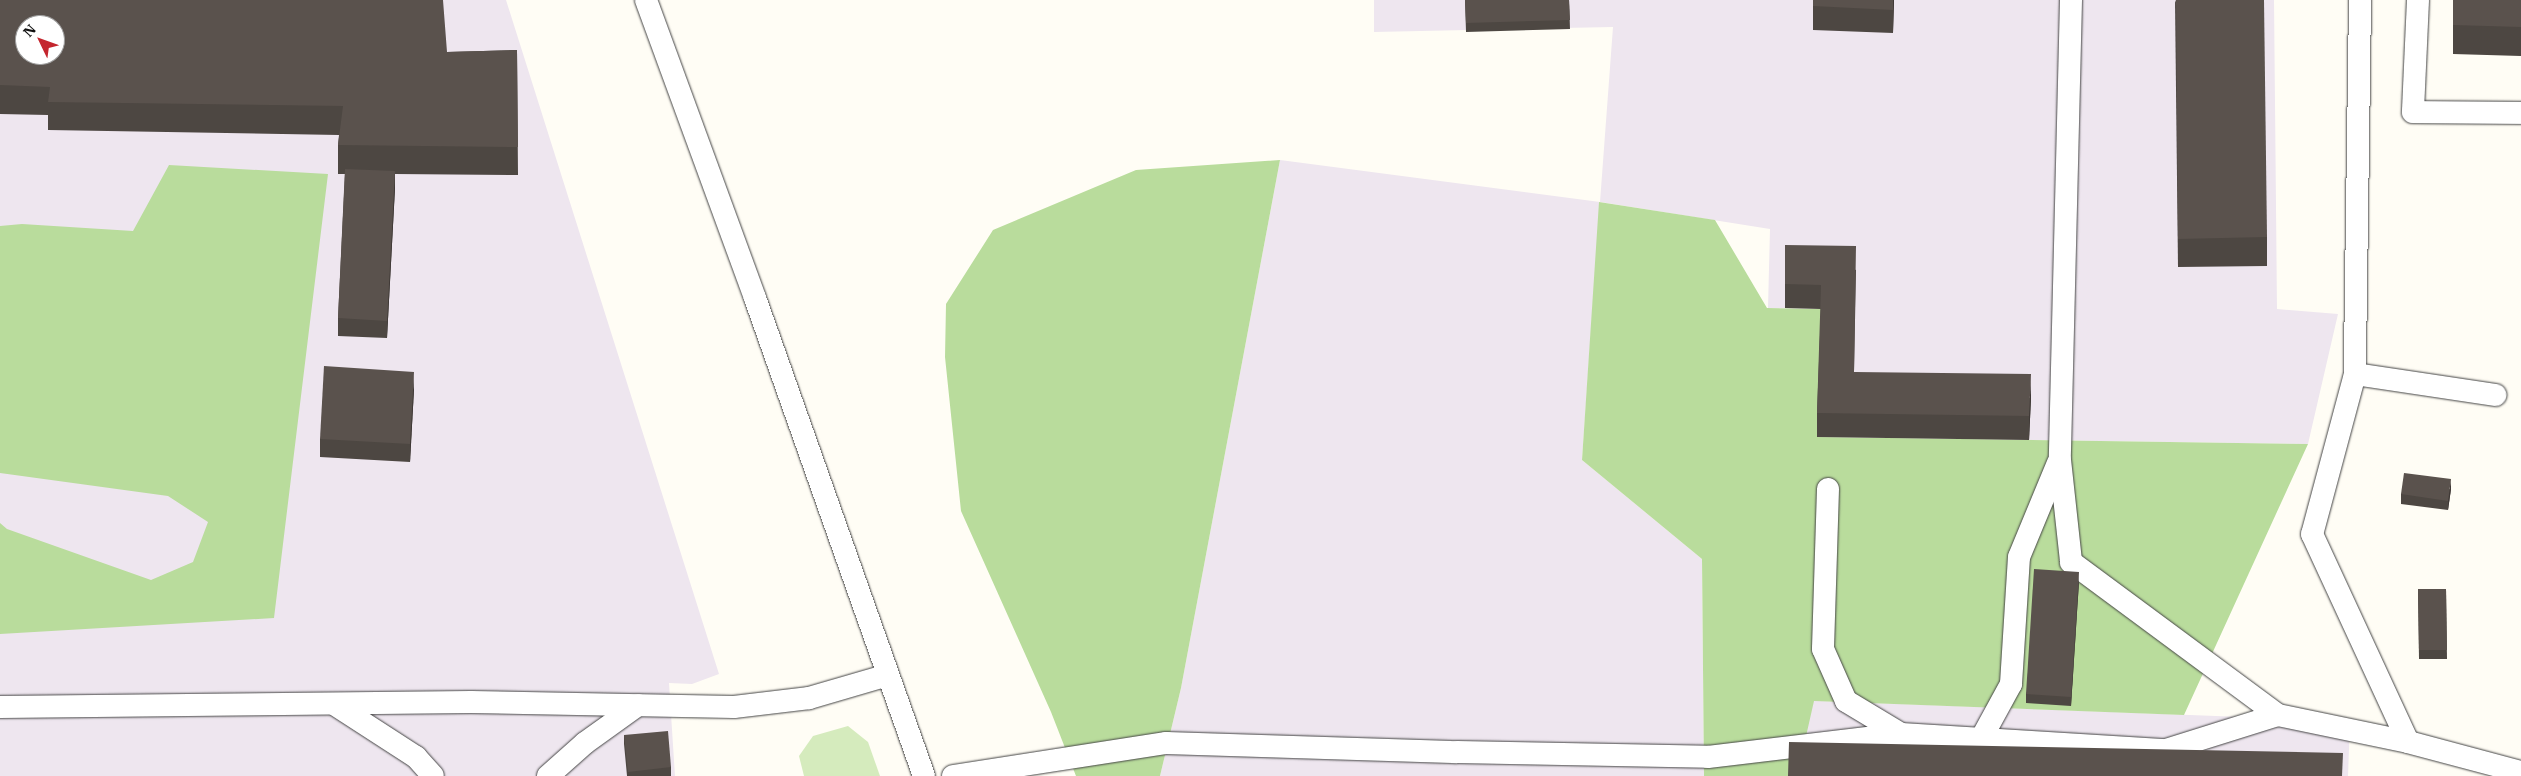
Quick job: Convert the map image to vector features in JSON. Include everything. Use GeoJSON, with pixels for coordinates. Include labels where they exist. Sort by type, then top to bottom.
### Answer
{"type":"FeatureCollection","features":[{"type":"Feature","properties":{"kind":"lane"},"geometry":{"type":"LineString","coordinates":[[646,0],[755,298],[924,776]]}},
{"type":"Feature","properties":{"kind":"lane"},"geometry":{"type":"LineString","coordinates":[[2071,0],[2060,460],[2070,562],[2278,715],[2408,742],[2521,772]]}},
{"type":"Feature","properties":{"kind":"lane"},"geometry":{"type":"LineString","coordinates":[[2360,0],[2355,374],[2312,534],[2408,742]]}},
{"type":"Feature","properties":{"kind":"lane"},"geometry":{"type":"LineString","coordinates":[[2418,0],[2413,112],[2521,113]]}},
{"type":"Feature","properties":{"kind":"lane"},"geometry":{"type":"LineString","coordinates":[[2355,374],[2495,395]]}},
{"type":"Feature","properties":{"kind":"lane"},"geometry":{"type":"LineString","coordinates":[[1981,739],[2011,684],[2019,557],[2060,460]]}},
{"type":"Feature","properties":{"kind":"lane"},"geometry":{"type":"LineString","coordinates":[[1828,489],[1823,649],[1846,700],[1901,734]]}},
{"type":"Feature","properties":{"kind":"lane"},"geometry":{"type":"LineString","coordinates":[[0,708],[471,702],[638,706],[743,706],[808,698],[888,675]]}},
{"type":"Feature","properties":{"kind":"lane"},"geometry":{"type":"LineString","coordinates":[[334,704],[416,758],[432,776]]}},
{"type":"Feature","properties":{"kind":"lane"},"geometry":{"type":"LineString","coordinates":[[548,776],[585,743],[638,706]]}},
{"type":"Feature","properties":{"kind":"lane"},"geometry":{"type":"LineString","coordinates":[[953,776],[1166,743],[1708,757],[1901,734],[2166,750],[2278,715]]}},
{"type":"Feature","properties":{"kind":"shaded area"},"geometry":{"type":"Polygon","coordinates":[[[0,0],[506,0],[719,674],[692,684],[669,683],[675,776],[0,776],[0,0]]]}},
{"type":"Feature","properties":{"kind":"shaded area"},"geometry":{"type":"Polygon","coordinates":[[[1374,0],[2274,0],[2277,309],[2338,314],[2308,444],[1817,437],[1821,309],[1768,308],[1770,229],[1600,202],[1613,27],[1374,32],[1374,0]]]}},
{"type":"Feature","properties":{"kind":"shaded area"},"geometry":{"type":"Polygon","coordinates":[[[1280,160],[1600,202],[1582,460],[1702,559],[1704,776],[1160,776],[1181,688],[1280,160]]]}},
{"type":"Feature","properties":{"kind":"shaded area"},"geometry":{"type":"Polygon","coordinates":[[[1794,700],[2350,721],[2348,776],[1793,776],[1794,700]]]}},
{"type":"Feature","properties":{"kind":"green space"},"geometry":{"type":"Polygon","coordinates":[[[1280,160],[1181,688],[1160,776],[1076,776],[1051,712],[961,511],[945,357],[946,304],[993,230],[1136,170],[1280,160]]]}},
{"type":"Feature","properties":{"kind":"green space"},"geometry":{"type":"Polygon","coordinates":[[[169,165],[328,174],[274,618],[0,634],[0,523],[7,529],[151,580],[193,562],[208,522],[168,496],[0,473],[0,226],[22,224],[133,231],[169,165]]]}},
{"type":"Feature","properties":{"kind":"green space"},"geometry":{"type":"Polygon","coordinates":[[[1599,202],[1715,220],[1767,308],[1821,309],[1817,437],[2308,444],[2184,715],[1814,701],[1797,776],[1704,776],[1702,559],[1582,460],[1599,202]]]}},
{"type":"Feature","properties":{"kind":"green space"},"geometry":{"type":"Polygon","coordinates":[[[848,726],[868,742],[880,776],[804,776],[799,756],[813,736],[848,726]]]}},
{"type":"Feature","properties":{"kind":"building"},"geometry":{"type":"Polygon","coordinates":[[[0,0],[443,0],[447,52],[517,50],[518,147],[338,145],[343,106],[48,102],[50,87],[0,85],[0,0]]]}},
{"type":"Feature","properties":{"kind":"building"},"geometry":{"type":"Polygon","coordinates":[[[1465,0],[1569,0],[1570,20],[1466,23],[1465,0]]]}},
{"type":"Feature","properties":{"kind":"building"},"geometry":{"type":"Polygon","coordinates":[[[1813,0],[1893,0],[1893,10],[1813,6],[1813,0]]]}},
{"type":"Feature","properties":{"kind":"building"},"geometry":{"type":"Polygon","coordinates":[[[2176,0],[2264,0],[2267,237],[2178,239],[2176,0]]]}},
{"type":"Feature","properties":{"kind":"building"},"geometry":{"type":"Polygon","coordinates":[[[2453,0],[2521,0],[2521,27],[2453,25],[2453,0]]]}},
{"type":"Feature","properties":{"kind":"building"},"geometry":{"type":"Polygon","coordinates":[[[345,169],[395,171],[387,321],[338,318],[345,169]]]}},
{"type":"Feature","properties":{"kind":"building"},"geometry":{"type":"Polygon","coordinates":[[[1785,245],[1856,246],[1854,372],[2031,374],[2029,416],[1817,413],[1821,285],[1785,284],[1785,245]]]}},
{"type":"Feature","properties":{"kind":"building"},"geometry":{"type":"Polygon","coordinates":[[[324,366],[414,372],[410,444],[320,439],[324,366]]]}},
{"type":"Feature","properties":{"kind":"building"},"geometry":{"type":"Polygon","coordinates":[[[2404,473],[2451,479],[2448,501],[2401,494],[2404,473]]]}},
{"type":"Feature","properties":{"kind":"building"},"geometry":{"type":"Polygon","coordinates":[[[2034,569],[2079,572],[2071,697],[2026,694],[2034,569]]]}},
{"type":"Feature","properties":{"kind":"building"},"geometry":{"type":"Polygon","coordinates":[[[2418,589],[2446,589],[2447,650],[2419,650],[2418,589]]]}},
{"type":"Feature","properties":{"kind":"building"},"geometry":{"type":"Polygon","coordinates":[[[668,731],[671,767],[628,772],[624,735],[668,731]]]}},
{"type":"Feature","properties":{"kind":"building"},"geometry":{"type":"Polygon","coordinates":[[[1789,742],[2343,753],[2342,776],[1788,776],[1789,742]]]}}]}
